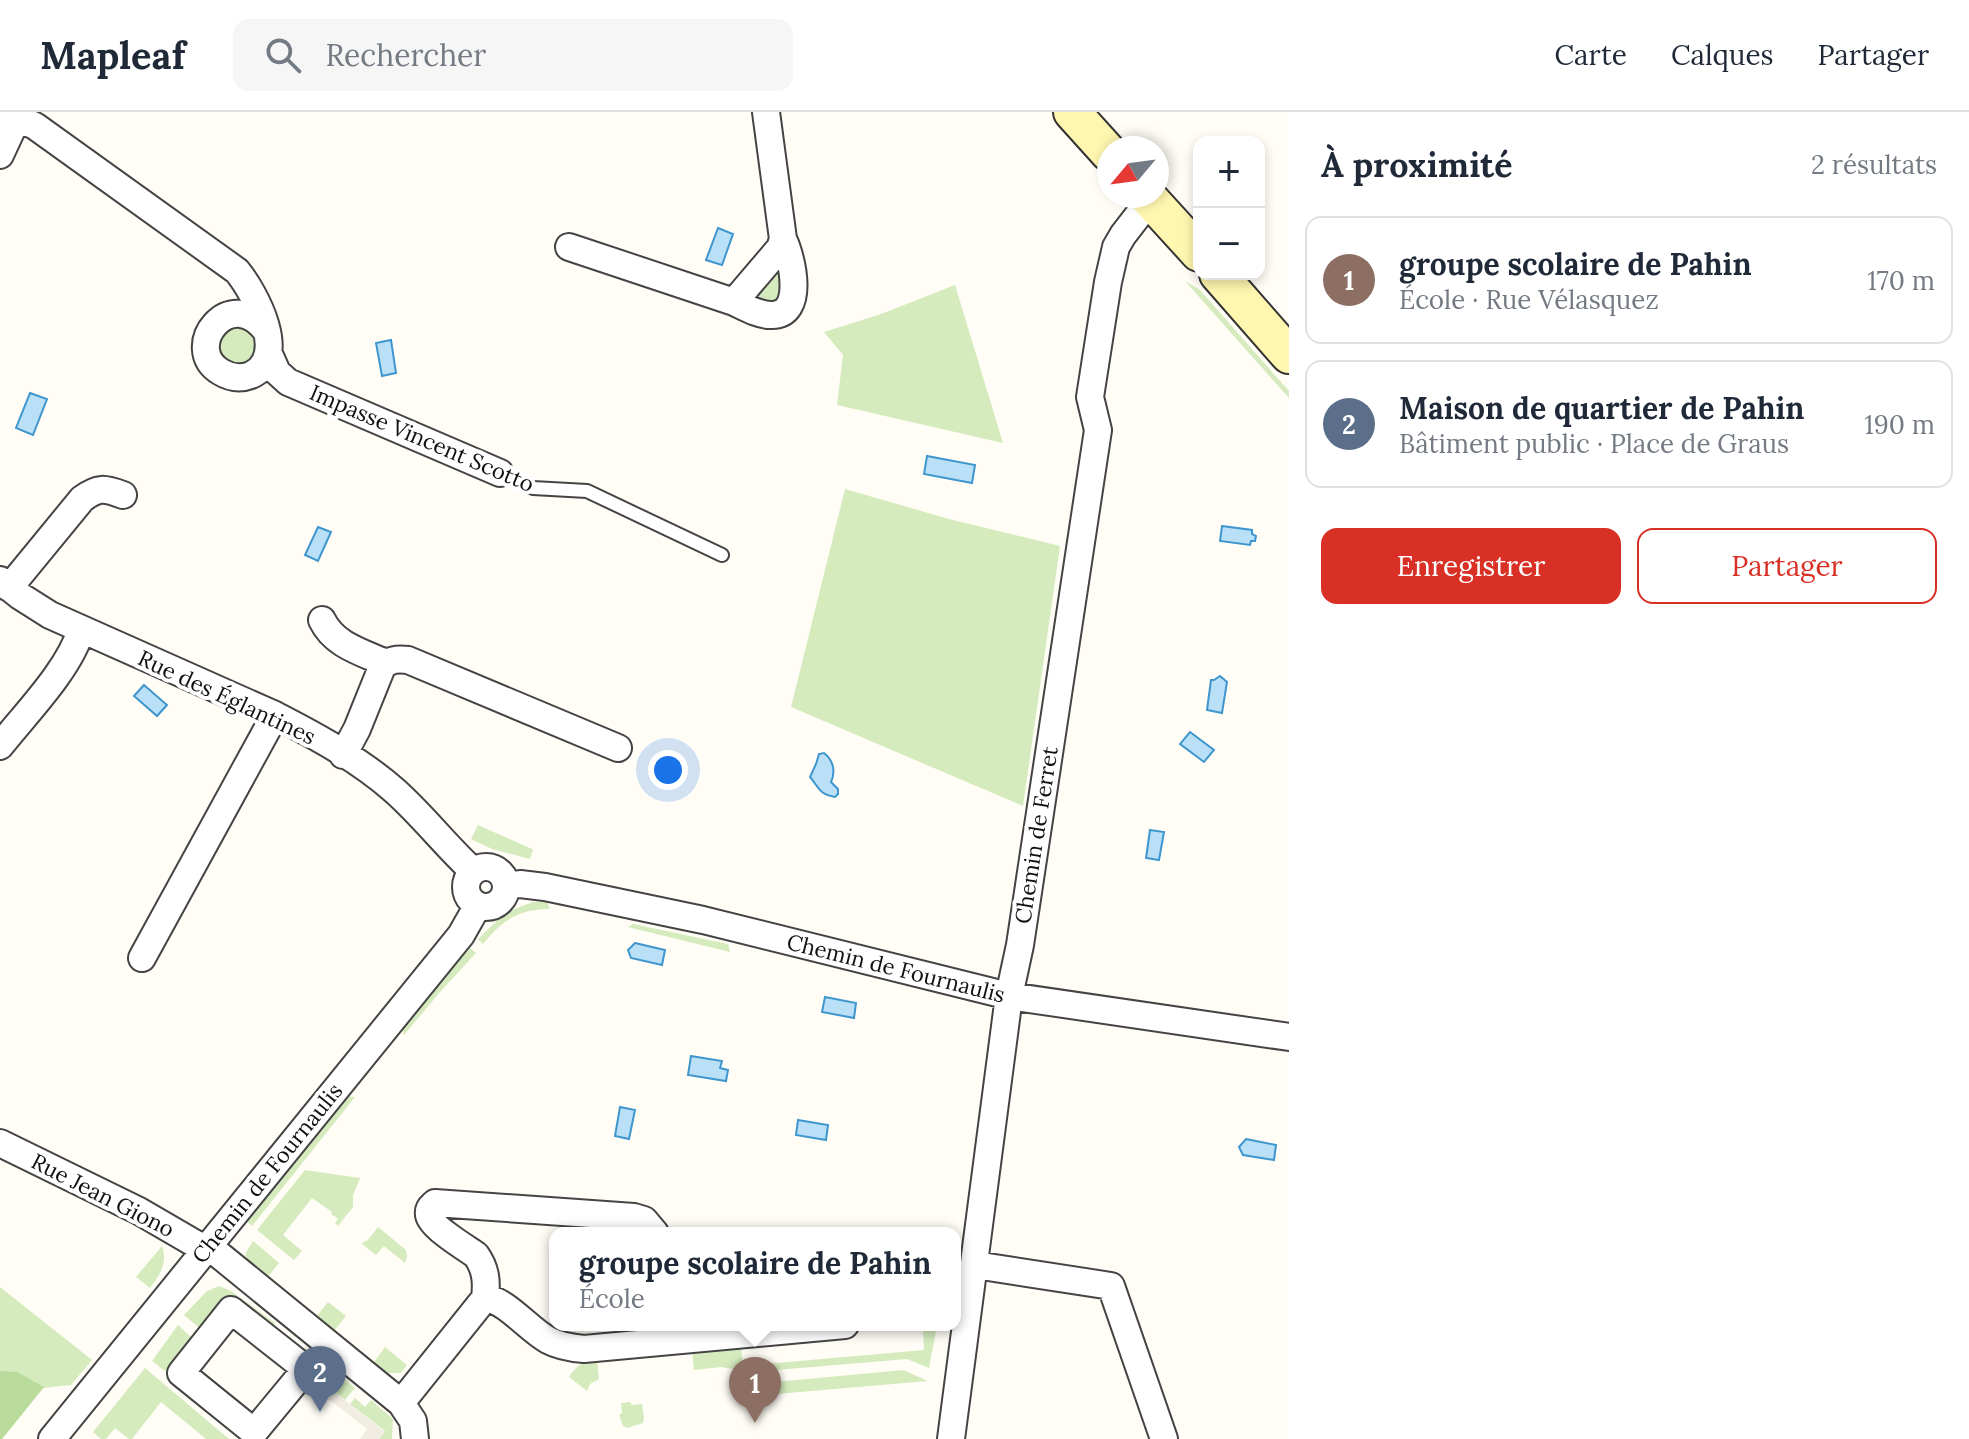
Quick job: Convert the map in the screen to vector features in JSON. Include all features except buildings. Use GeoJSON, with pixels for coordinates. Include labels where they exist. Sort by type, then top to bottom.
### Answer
{"type":"FeatureCollection","features":[{"type":"Feature","properties":{"kind":"street"},"geometry":{"type":"LineString","coordinates":[[569,247],[734,302],[760,314],[774,316],[786,310],[794,296],[794,280],[783,239],[766,112]]}},
{"type":"Feature","properties":{"kind":"street"},"geometry":{"type":"LineString","coordinates":[[1072,112],[1097,140]]}},
{"type":"Feature","properties":{"kind":"street"},"geometry":{"type":"LineString","coordinates":[[0,155],[14,114]]}},
{"type":"Feature","properties":{"kind":"street","name":"Impasse Vincent Scotto"},"geometry":{"type":"LineString","coordinates":[[14,114],[237,271],[250,291],[277,372],[288,382],[500,473]]}},
{"type":"Feature","properties":{"kind":"street","name":"Chemin de Ferret"},"geometry":{"type":"LineString","coordinates":[[961,1314],[975,1265],[1009,996],[1020,945],[1098,430],[1090,397],[1108,282],[1116,247],[1144,208]]}},
{"type":"Feature","properties":{"kind":"street"},"geometry":{"type":"LineString","coordinates":[[1158,208],[1193,246]]}},
{"type":"Feature","properties":{"kind":"street"},"geometry":{"type":"LineString","coordinates":[[734,302],[780,248],[783,239]]}},
{"type":"Feature","properties":{"kind":"street"},"geometry":{"type":"LineString","coordinates":[[1223,280],[1289,355]]}},
{"type":"Feature","properties":{"kind":"street"},"geometry":{"type":"LineString","coordinates":[[4,584],[82,499],[93,491],[108,489],[123,495]]}},
{"type":"Feature","properties":{"kind":"street","name":"Rue des Églantines"},"geometry":{"type":"LineString","coordinates":[[4,584],[50,615],[275,715],[343,755],[393,789],[473,871]]}},
{"type":"Feature","properties":{"kind":"street"},"geometry":{"type":"LineString","coordinates":[[322,620],[341,643],[386,663]]}},
{"type":"Feature","properties":{"kind":"street"},"geometry":{"type":"LineString","coordinates":[[0,746],[68,660],[81,630]]}},
{"type":"Feature","properties":{"kind":"street"},"geometry":{"type":"LineString","coordinates":[[343,755],[382,667],[395,660],[408,660],[618,748]]}},
{"type":"Feature","properties":{"kind":"street"},"geometry":{"type":"LineString","coordinates":[[142,958],[275,715]]}},
{"type":"Feature","properties":{"kind":"street"},"geometry":{"type":"LineString","coordinates":[[481,867],[498,871],[506,886],[499,902],[491,907],[478,905],[468,896],[465,887],[467,878],[481,867]]}},
{"type":"Feature","properties":{"kind":"street","name":"Chemin de Fournaulis"},"geometry":{"type":"LineString","coordinates":[[506,886],[545,887],[703,920],[1009,996],[1289,1037]]}},
{"type":"Feature","properties":{"kind":"street","name":"Chemin de Fournaulis"},"geometry":{"type":"LineString","coordinates":[[52,1439],[461,935],[478,905]]}},
{"type":"Feature","properties":{"kind":"street","name":"Rue Jean Giono"},"geometry":{"type":"LineString","coordinates":[[0,1143],[139,1211],[218,1254],[401,1403]]}},
{"type":"Feature","properties":{"kind":"street"},"geometry":{"type":"LineString","coordinates":[[415,1439],[413,1421],[401,1403],[485,1298],[486,1277],[481,1261],[434,1224],[429,1212],[435,1203],[634,1217],[644,1220],[650,1227]]}},
{"type":"Feature","properties":{"kind":"street"},"geometry":{"type":"LineString","coordinates":[[975,1265],[1111,1286],[1164,1439]]}},
{"type":"Feature","properties":{"kind":"street"},"geometry":{"type":"LineString","coordinates":[[485,1298],[498,1302],[547,1339],[562,1346],[584,1349],[654,1335],[730,1331]]}},
{"type":"Feature","properties":{"kind":"street"},"geometry":{"type":"LineString","coordinates":[[231,1310],[306,1369],[254,1432],[181,1373],[231,1310]]}},
{"type":"Feature","properties":{"kind":"street","name":"Chemin de Ferret"},"geometry":{"type":"LineString","coordinates":[[951,1439],[960,1331]]}},
{"type":"Feature","properties":{"kind":"lane","name":"Impasse Vincent Scotto"},"geometry":{"type":"LineString","coordinates":[[500,473],[533,488],[587,491],[722,555]]}},
{"type":"Feature","properties":{"kind":"green space"},"geometry":{"type":"Polygon","coordinates":[[[783,256],[779,307],[755,302],[756,294],[783,256]]]}},
{"type":"Feature","properties":{"kind":"green space"},"geometry":{"type":"Polygon","coordinates":[[[1185,281],[1200,290],[1289,391],[1289,398],[1185,281]]]}},
{"type":"Feature","properties":{"kind":"green space"},"geometry":{"type":"Polygon","coordinates":[[[955,285],[1003,443],[837,405],[843,355],[824,332],[955,285]]]}},
{"type":"Feature","properties":{"kind":"green space"},"geometry":{"type":"Polygon","coordinates":[[[235,326],[254,333],[259,347],[250,363],[231,367],[218,353],[222,333],[235,326]]]}},
{"type":"Feature","properties":{"kind":"green space"},"geometry":{"type":"Polygon","coordinates":[[[845,489],[1060,546],[1023,806],[791,707],[845,489]]]}},
{"type":"Feature","properties":{"kind":"green space"},"geometry":{"type":"Polygon","coordinates":[[[478,825],[532,849],[530,859],[492,849],[471,839],[478,825]]]}},
{"type":"Feature","properties":{"kind":"green space"},"geometry":{"type":"Polygon","coordinates":[[[533,902],[547,902],[550,909],[520,914],[497,928],[483,944],[478,939],[506,912],[533,902]]]}},
{"type":"Feature","properties":{"kind":"green space"},"geometry":{"type":"Polygon","coordinates":[[[633,924],[728,944],[730,952],[628,927],[633,924]]]}},
{"type":"Feature","properties":{"kind":"green space"},"geometry":{"type":"Polygon","coordinates":[[[470,948],[476,953],[404,1035],[402,1027],[470,948]]]}},
{"type":"Feature","properties":{"kind":"green space"},"geometry":{"type":"Polygon","coordinates":[[[345,1096],[355,1097],[252,1226],[246,1221],[345,1096]]]}},
{"type":"Feature","properties":{"kind":"green space"},"geometry":{"type":"Polygon","coordinates":[[[305,1170],[360,1178],[353,1196],[353,1207],[338,1226],[335,1223],[338,1219],[332,1212],[312,1198],[283,1235],[302,1251],[294,1260],[257,1230],[305,1170]]]}},
{"type":"Feature","properties":{"kind":"green space"},"geometry":{"type":"Polygon","coordinates":[[[378,1227],[406,1250],[405,1263],[384,1246],[376,1255],[362,1244],[378,1227]]]}},
{"type":"Feature","properties":{"kind":"green space"},"geometry":{"type":"Polygon","coordinates":[[[253,1241],[279,1263],[267,1278],[250,1264],[245,1254],[253,1241]]]}},
{"type":"Feature","properties":{"kind":"green space"},"geometry":{"type":"Polygon","coordinates":[[[162,1246],[162,1268],[150,1288],[136,1277],[162,1246]]]}},
{"type":"Feature","properties":{"kind":"green space"},"geometry":{"type":"Polygon","coordinates":[[[219,1286],[231,1291],[275,1323],[264,1336],[231,1310],[210,1337],[184,1315],[207,1291],[219,1286]]]}},
{"type":"Feature","properties":{"kind":"green space"},"geometry":{"type":"Polygon","coordinates":[[[0,1287],[92,1360],[71,1385],[43,1388],[2,1439],[0,1439],[0,1287]]]}},
{"type":"Feature","properties":{"kind":"green space"},"geometry":{"type":"Polygon","coordinates":[[[328,1302],[346,1316],[334,1331],[316,1317],[328,1302]]]}},
{"type":"Feature","properties":{"kind":"green space"},"geometry":{"type":"Polygon","coordinates":[[[178,1325],[202,1347],[181,1373],[207,1404],[152,1361],[178,1325]]]}},
{"type":"Feature","properties":{"kind":"green space"},"geometry":{"type":"Polygon","coordinates":[[[923,1331],[936,1331],[929,1368],[907,1359],[752,1372],[721,1367],[694,1370],[692,1350],[741,1347],[743,1366],[924,1350],[923,1331]]]}},
{"type":"Feature","properties":{"kind":"green space"},"geometry":{"type":"Polygon","coordinates":[[[385,1347],[407,1365],[401,1373],[385,1373],[374,1362],[385,1347]]]}},
{"type":"Feature","properties":{"kind":"green space"},"geometry":{"type":"Polygon","coordinates":[[[597,1359],[599,1379],[590,1384],[587,1391],[569,1377],[581,1364],[597,1359]]]}},
{"type":"Feature","properties":{"kind":"green space"},"geometry":{"type":"Polygon","coordinates":[[[331,1367],[355,1388],[345,1400],[321,1380],[331,1367]]]}},
{"type":"Feature","properties":{"kind":"green space"},"geometry":{"type":"Polygon","coordinates":[[[145,1368],[229,1439],[206,1439],[161,1402],[132,1439],[115,1428],[106,1439],[101,1439],[93,1432],[145,1368]]]}},
{"type":"Feature","properties":{"kind":"green space"},"geometry":{"type":"Polygon","coordinates":[[[903,1370],[928,1381],[753,1396],[746,1387],[747,1383],[903,1370]]]}},
{"type":"Feature","properties":{"kind":"green space"},"geometry":{"type":"Polygon","coordinates":[[[0,1371],[17,1372],[44,1387],[2,1439],[0,1439],[0,1371]]]}},
{"type":"Feature","properties":{"kind":"green space"},"geometry":{"type":"Polygon","coordinates":[[[355,1398],[365,1407],[371,1400],[393,1419],[392,1439],[379,1439],[385,1431],[350,1404],[355,1398]]]}},
{"type":"Feature","properties":{"kind":"green space"},"geometry":{"type":"Polygon","coordinates":[[[630,1402],[632,1405],[642,1404],[644,1417],[643,1423],[627,1428],[619,1415],[622,1413],[621,1403],[630,1402]]]}},
{"type":"Feature","properties":{"kind":"shaded area"},"geometry":{"type":"Polygon","coordinates":[[[316,1356],[331,1367],[321,1381],[385,1432],[379,1439],[360,1439],[367,1429],[318,1391],[308,1391],[297,1405],[285,1395],[316,1356]]]}},
{"type":"Feature","properties":{"kind":"water"},"geometry":{"type":"Polygon","coordinates":[[[718,228],[733,234],[722,265],[706,260],[718,228]]]}},
{"type":"Feature","properties":{"kind":"water"},"geometry":{"type":"Polygon","coordinates":[[[391,340],[396,373],[382,376],[376,343],[391,340]]]}},
{"type":"Feature","properties":{"kind":"water"},"geometry":{"type":"Polygon","coordinates":[[[30,393],[47,399],[33,435],[16,428],[30,393]]]}},
{"type":"Feature","properties":{"kind":"water"},"geometry":{"type":"Polygon","coordinates":[[[927,456],[975,465],[972,483],[924,474],[927,456]]]}},
{"type":"Feature","properties":{"kind":"water"},"geometry":{"type":"Polygon","coordinates":[[[1222,526],[1252,530],[1255,541],[1251,541],[1250,545],[1220,541],[1222,526]]]}},
{"type":"Feature","properties":{"kind":"water"},"geometry":{"type":"Polygon","coordinates":[[[318,527],[331,532],[318,561],[305,555],[318,527]]]}},
{"type":"Feature","properties":{"kind":"water"},"geometry":{"type":"Polygon","coordinates":[[[1220,676],[1227,682],[1222,713],[1207,710],[1211,680],[1220,676]]]}},
{"type":"Feature","properties":{"kind":"water"},"geometry":{"type":"Polygon","coordinates":[[[144,685],[167,705],[157,716],[134,696],[144,685]]]}},
{"type":"Feature","properties":{"kind":"water"},"geometry":{"type":"Polygon","coordinates":[[[1190,732],[1214,750],[1204,762],[1180,744],[1190,732]]]}},
{"type":"Feature","properties":{"kind":"water"},"geometry":{"type":"Polygon","coordinates":[[[824,753],[833,766],[831,782],[838,789],[835,797],[823,793],[810,777],[819,754],[824,753]]]}},
{"type":"Feature","properties":{"kind":"water"},"geometry":{"type":"Polygon","coordinates":[[[1150,830],[1164,832],[1159,860],[1146,858],[1150,830]]]}},
{"type":"Feature","properties":{"kind":"water"},"geometry":{"type":"Polygon","coordinates":[[[635,943],[665,950],[662,965],[631,958],[628,950],[635,943]]]}},
{"type":"Feature","properties":{"kind":"water"},"geometry":{"type":"Polygon","coordinates":[[[825,997],[856,1003],[854,1018],[822,1012],[825,997]]]}},
{"type":"Feature","properties":{"kind":"water"},"geometry":{"type":"Polygon","coordinates":[[[691,1056],[722,1061],[720,1068],[728,1070],[726,1081],[688,1075],[691,1056]]]}},
{"type":"Feature","properties":{"kind":"water"},"geometry":{"type":"Polygon","coordinates":[[[620,1107],[635,1110],[629,1139],[615,1136],[620,1107]]]}},
{"type":"Feature","properties":{"kind":"water"},"geometry":{"type":"Polygon","coordinates":[[[798,1120],[828,1125],[826,1140],[796,1135],[798,1120]]]}},
{"type":"Feature","properties":{"kind":"water"},"geometry":{"type":"Polygon","coordinates":[[[1246,1139],[1276,1145],[1274,1160],[1243,1155],[1239,1147],[1246,1139]]]}},
{"type":"Feature","properties":{"kind":"place","name":"Maison de quartier de Pahin"},"geometry":{"type":"Point","coordinates":[320,1412]}},
{"type":"Feature","properties":{"kind":"place","name":"groupe scolaire de Pahin"},"geometry":{"type":"Point","coordinates":[755,1423]}}]}
